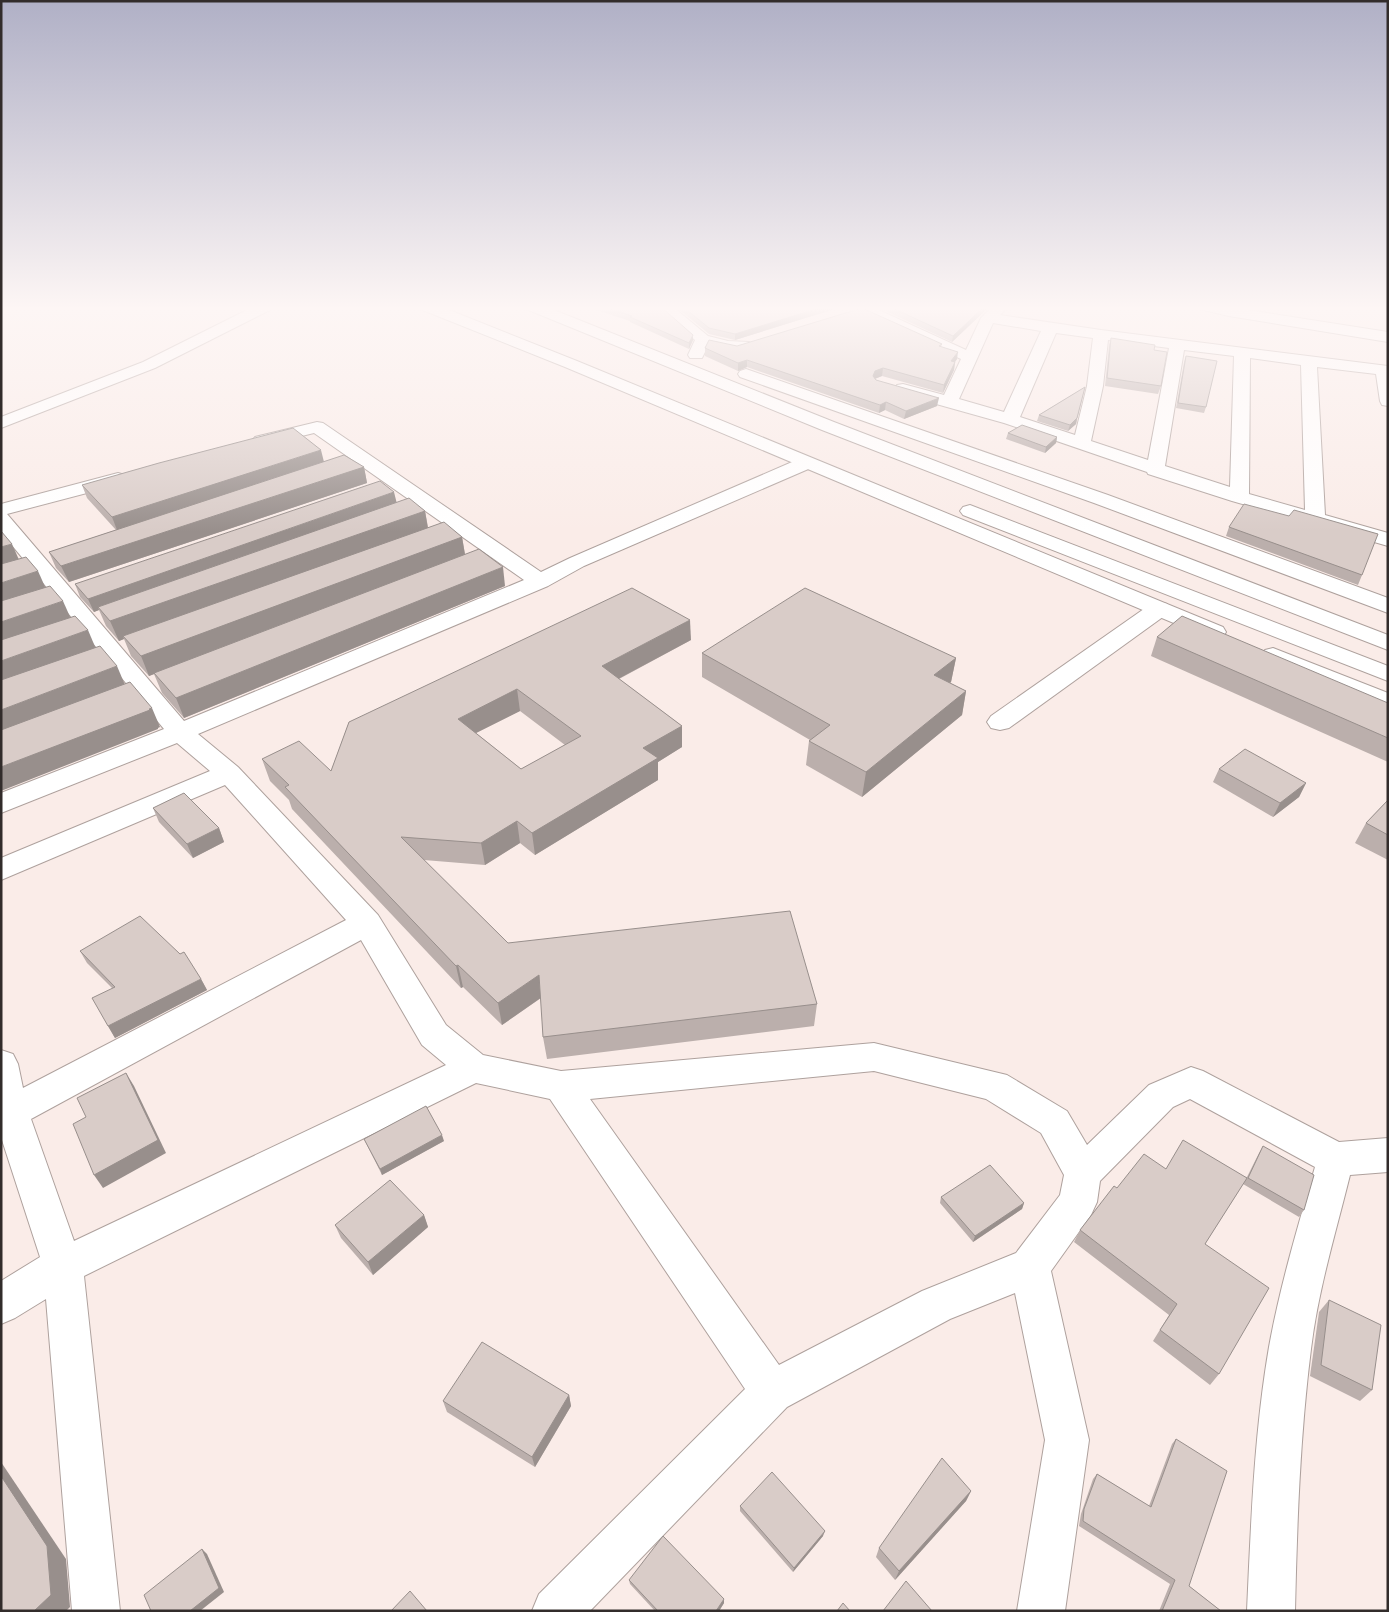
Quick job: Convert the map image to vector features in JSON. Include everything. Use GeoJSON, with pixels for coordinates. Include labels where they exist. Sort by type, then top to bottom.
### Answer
{"type":"FeatureCollection","features":[{"type":"Feature","properties":{"kind":"street"},"geometry":{"type":"LineString","coordinates":[[1,423],[107,381]]}},
{"type":"Feature","properties":{"kind":"street"},"geometry":{"type":"LineString","coordinates":[[612,381],[1232,639]]}},
{"type":"Feature","properties":{"kind":"street"},"geometry":{"type":"LineString","coordinates":[[655,381],[739,418],[1388,674]]}},
{"type":"Feature","properties":{"kind":"street"},"geometry":{"type":"LineString","coordinates":[[716,381],[837,430],[1388,643]]}},
{"type":"Feature","properties":{"kind":"street"},"geometry":{"type":"LineString","coordinates":[[767,381],[1101,499],[1388,606]]}},
{"type":"Feature","properties":{"kind":"street"},"geometry":{"type":"LineString","coordinates":[[950,402],[960,381]]}},
{"type":"Feature","properties":{"kind":"street"},"geometry":{"type":"LineString","coordinates":[[1010,419],[1027,381]]}},
{"type":"Feature","properties":{"kind":"street"},"geometry":{"type":"LineString","coordinates":[[1082,443],[1096,381]]}},
{"type":"Feature","properties":{"kind":"street"},"geometry":{"type":"LineString","coordinates":[[1155,470],[1171,381]]}},
{"type":"Feature","properties":{"kind":"street"},"geometry":{"type":"LineString","coordinates":[[1239,497],[1241,381]]}},
{"type":"Feature","properties":{"kind":"street"},"geometry":{"type":"LineString","coordinates":[[1310,381],[1314,519]]}},
{"type":"Feature","properties":{"kind":"street"},"geometry":{"type":"LineString","coordinates":[[1387,381],[1388,401]]}},
{"type":"Feature","properties":{"kind":"street"},"geometry":{"type":"LineString","coordinates":[[882,383],[1010,419],[1155,470],[1239,497],[1388,540]]}},
{"type":"Feature","properties":{"kind":"street"},"geometry":{"type":"LineString","coordinates":[[240,447],[316,427],[360,457],[386,484],[416,505],[460,526],[540,581]]}},
{"type":"Feature","properties":{"kind":"street"},"geometry":{"type":"LineString","coordinates":[[342,464],[360,457]]}},
{"type":"Feature","properties":{"kind":"street"},"geometry":{"type":"LineString","coordinates":[[1,804],[180,732],[540,581],[577,562],[806,463]]}},
{"type":"Feature","properties":{"kind":"street"},"geometry":{"type":"LineString","coordinates":[[1,510],[135,474]]}},
{"type":"Feature","properties":{"kind":"street"},"geometry":{"type":"LineString","coordinates":[[904,504],[925,492]]}},
{"type":"Feature","properties":{"kind":"street"},"geometry":{"type":"LineString","coordinates":[[1,519],[9,541],[39,565],[180,732],[229,773],[367,923],[434,1035],[474,1068],[561,1086],[653,1079],[874,1057],[995,1086],[1054,1122],[1083,1173]]}},
{"type":"Feature","properties":{"kind":"street"},"geometry":{"type":"LineString","coordinates":[[432,536],[460,526]]}},
{"type":"Feature","properties":{"kind":"street"},"geometry":{"type":"LineString","coordinates":[[470,563],[498,552]]}},
{"type":"Feature","properties":{"kind":"street"},"geometry":{"type":"LineString","coordinates":[[1000,722],[1159,609]]}},
{"type":"Feature","properties":{"kind":"street"},"geometry":{"type":"LineString","coordinates":[[1260,650],[1388,702]]}},
{"type":"Feature","properties":{"kind":"street"},"geometry":{"type":"LineString","coordinates":[[1,870],[229,773]]}},
{"type":"Feature","properties":{"kind":"street"},"geometry":{"type":"LineString","coordinates":[[11,1112],[367,923]]}},
{"type":"Feature","properties":{"kind":"street"},"geometry":{"type":"LineString","coordinates":[[1,1064],[11,1112],[63,1266],[96,1611]]}},
{"type":"Feature","properties":{"kind":"street"},"geometry":{"type":"LineString","coordinates":[[1,1304],[63,1266],[474,1068]]}},
{"type":"Feature","properties":{"kind":"street"},"geometry":{"type":"LineString","coordinates":[[556,1611],[644,1524],[772,1392],[936,1305],[1030,1267],[1078,1202],[1083,1173],[1161,1096],[1191,1082],[1336,1159],[1388,1155]]}},
{"type":"Feature","properties":{"kind":"street"},"geometry":{"type":"LineString","coordinates":[[561,1086],[772,1392]]}},
{"type":"Feature","properties":{"kind":"street"},"geometry":{"type":"LineString","coordinates":[[1271,1611],[1276,1474],[1290,1347],[1308,1262],[1336,1159]]}},
{"type":"Feature","properties":{"kind":"street"},"geometry":{"type":"LineString","coordinates":[[1030,1267],[1067,1440],[1047,1580],[1040,1611]]}},
{"type":"Feature","properties":{"kind":"building"},"geometry":{"type":"Polygon","coordinates":[[[810,381],[880,381],[939,398],[906,411],[886,402],[880,405],[810,381]]]}},
{"type":"Feature","properties":{"kind":"building"},"geometry":{"type":"Polygon","coordinates":[[[930,381],[946,381],[944,385],[930,381]]]}},
{"type":"Feature","properties":{"kind":"building"},"geometry":{"type":"Polygon","coordinates":[[[1129,381],[1162,381],[1161,386],[1129,381]]]}},
{"type":"Feature","properties":{"kind":"building"},"geometry":{"type":"Polygon","coordinates":[[[1182,381],[1212,381],[1206,407],[1178,403],[1182,381]]]}},
{"type":"Feature","properties":{"kind":"building"},"geometry":{"type":"Polygon","coordinates":[[[1085,387],[1077,418],[1070,425],[1039,415],[1085,387]]]}},
{"type":"Feature","properties":{"kind":"building"},"geometry":{"type":"Polygon","coordinates":[[[1022,425],[1057,437],[1046,447],[1008,433],[1022,425]]]}},
{"type":"Feature","properties":{"kind":"building"},"geometry":{"type":"Polygon","coordinates":[[[293,428],[321,450],[112,517],[82,485],[159,463],[293,428]]]}},
{"type":"Feature","properties":{"kind":"building"},"geometry":{"type":"Polygon","coordinates":[[[344,455],[364,467],[61,566],[49,552],[344,455]]]}},
{"type":"Feature","properties":{"kind":"building"},"geometry":{"type":"Polygon","coordinates":[[[380,481],[394,492],[88,599],[75,584],[380,481]]]}},
{"type":"Feature","properties":{"kind":"building"},"geometry":{"type":"Polygon","coordinates":[[[409,498],[425,511],[110,621],[98,607],[409,498]]]}},
{"type":"Feature","properties":{"kind":"building"},"geometry":{"type":"Polygon","coordinates":[[[1244,504],[1289,516],[1294,510],[1378,534],[1362,575],[1229,527],[1244,504]]]}},
{"type":"Feature","properties":{"kind":"building"},"geometry":{"type":"Polygon","coordinates":[[[444,522],[462,537],[141,656],[123,636],[444,522]]]}},
{"type":"Feature","properties":{"kind":"building"},"geometry":{"type":"Polygon","coordinates":[[[1,531],[12,544],[1,547],[1,531]]]}},
{"type":"Feature","properties":{"kind":"building"},"geometry":{"type":"Polygon","coordinates":[[[479,549],[503,567],[176,698],[154,673],[479,549]]]}},
{"type":"Feature","properties":{"kind":"building"},"geometry":{"type":"Polygon","coordinates":[[[26,557],[38,571],[1,583],[1,564],[26,557]]]}},
{"type":"Feature","properties":{"kind":"building"},"geometry":{"type":"Polygon","coordinates":[[[50,586],[63,601],[1,622],[1,601],[50,586]]]}},
{"type":"Feature","properties":{"kind":"building"},"geometry":{"type":"Polygon","coordinates":[[[632,588],[690,620],[602,666],[682,726],[643,748],[658,758],[532,833],[517,821],[481,843],[401,837],[508,943],[790,911],[817,1004],[543,1037],[539,975],[498,1003],[458,965],[456,966],[285,787],[289,785],[262,759],[299,741],[331,771],[349,722],[632,588]],[[517,689],[458,719],[521,769],[581,736],[517,689]]]}},
{"type":"Feature","properties":{"kind":"building"},"geometry":{"type":"Polygon","coordinates":[[[805,588],[956,658],[934,675],[966,691],[866,772],[809,741],[830,725],[702,653],[805,588]]]}},
{"type":"Feature","properties":{"kind":"building"},"geometry":{"type":"Polygon","coordinates":[[[75,616],[88,630],[1,661],[1,640],[75,616]]]}},
{"type":"Feature","properties":{"kind":"building"},"geometry":{"type":"Polygon","coordinates":[[[1182,616],[1388,703],[1388,738],[1157,637],[1182,616]]]}},
{"type":"Feature","properties":{"kind":"building"},"geometry":{"type":"Polygon","coordinates":[[[100,646],[117,666],[1,710],[1,680],[100,646]]]}},
{"type":"Feature","properties":{"kind":"building"},"geometry":{"type":"Polygon","coordinates":[[[130,682],[152,708],[150,710],[1,767],[1,730],[130,682]]]}},
{"type":"Feature","properties":{"kind":"building"},"geometry":{"type":"Polygon","coordinates":[[[1245,749],[1306,783],[1280,803],[1219,769],[1245,749]]]}},
{"type":"Feature","properties":{"kind":"building"},"geometry":{"type":"Polygon","coordinates":[[[184,793],[219,828],[187,844],[153,808],[184,793]]]}},
{"type":"Feature","properties":{"kind":"building"},"geometry":{"type":"Polygon","coordinates":[[[1388,800],[1388,835],[1366,823],[1388,800]]]}},
{"type":"Feature","properties":{"kind":"building"},"geometry":{"type":"Polygon","coordinates":[[[140,916],[180,954],[184,952],[201,979],[108,1026],[92,998],[115,987],[80,951],[140,916]]]}},
{"type":"Feature","properties":{"kind":"building"},"geometry":{"type":"Polygon","coordinates":[[[126,1073],[158,1140],[94,1175],[73,1124],[86,1117],[77,1098],[126,1073]]]}},
{"type":"Feature","properties":{"kind":"building"},"geometry":{"type":"Polygon","coordinates":[[[426,1106],[442,1135],[380,1169],[364,1139],[426,1106]]]}},
{"type":"Feature","properties":{"kind":"building"},"geometry":{"type":"Polygon","coordinates":[[[1183,1140],[1247,1178],[1205,1244],[1269,1288],[1219,1374],[1160,1330],[1177,1304],[1080,1230],[1114,1186],[1117,1188],[1144,1154],[1166,1169],[1183,1140]]]}},
{"type":"Feature","properties":{"kind":"building"},"geometry":{"type":"Polygon","coordinates":[[[1263,1146],[1314,1175],[1304,1210],[1248,1178],[1263,1146]]]}},
{"type":"Feature","properties":{"kind":"building"},"geometry":{"type":"Polygon","coordinates":[[[990,1165],[1024,1203],[975,1236],[941,1197],[990,1165]]]}},
{"type":"Feature","properties":{"kind":"building"},"geometry":{"type":"Polygon","coordinates":[[[390,1180],[424,1215],[368,1262],[335,1225],[390,1180]]]}},
{"type":"Feature","properties":{"kind":"building"},"geometry":{"type":"Polygon","coordinates":[[[1329,1300],[1381,1325],[1372,1390],[1321,1365],[1329,1300]]]}},
{"type":"Feature","properties":{"kind":"building"},"geometry":{"type":"Polygon","coordinates":[[[482,1342],[569,1395],[532,1457],[443,1401],[482,1342]]]}},
{"type":"Feature","properties":{"kind":"building"},"geometry":{"type":"Polygon","coordinates":[[[1176,1439],[1227,1471],[1189,1586],[1221,1611],[1162,1611],[1175,1580],[1083,1521],[1084,1509],[1097,1474],[1151,1507],[1176,1439]]]}},
{"type":"Feature","properties":{"kind":"building"},"geometry":{"type":"Polygon","coordinates":[[[942,1458],[971,1491],[899,1571],[879,1548],[942,1458]]]}},
{"type":"Feature","properties":{"kind":"building"},"geometry":{"type":"Polygon","coordinates":[[[772,1472],[825,1531],[794,1568],[740,1506],[772,1472]]]}},
{"type":"Feature","properties":{"kind":"building"},"geometry":{"type":"Polygon","coordinates":[[[1,1476],[47,1546],[51,1595],[34,1611],[1,1611],[1,1476]]]}},
{"type":"Feature","properties":{"kind":"building"},"geometry":{"type":"Polygon","coordinates":[[[663,1536],[724,1599],[716,1611],[658,1611],[629,1580],[663,1536]]]}},
{"type":"Feature","properties":{"kind":"building"},"geometry":{"type":"Polygon","coordinates":[[[202,1549],[219,1588],[190,1611],[151,1611],[144,1595],[202,1549]]]}},
{"type":"Feature","properties":{"kind":"building"},"geometry":{"type":"Polygon","coordinates":[[[906,1581],[932,1611],[883,1611],[906,1581]]]}},
{"type":"Feature","properties":{"kind":"building"},"geometry":{"type":"Polygon","coordinates":[[[410,1591],[427,1611],[391,1611],[410,1591]]]}},
{"type":"Feature","properties":{"kind":"building"},"geometry":{"type":"Polygon","coordinates":[[[843,1603],[850,1611],[837,1611],[843,1603]]]}}]}
